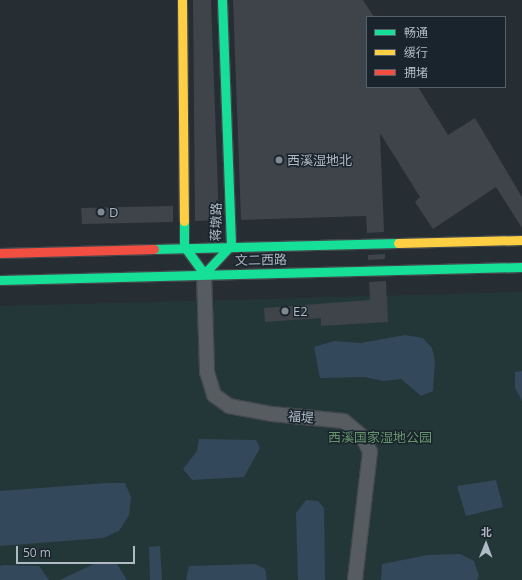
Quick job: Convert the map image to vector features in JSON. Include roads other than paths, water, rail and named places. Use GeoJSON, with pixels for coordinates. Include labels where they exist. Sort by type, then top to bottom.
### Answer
{"type":"FeatureCollection","features":[{"type":"Feature","properties":{"kind":"main road"},"geometry":{"type":"LineString","coordinates":[[182,0],[184,246],[204,274]]}},
{"type":"Feature","properties":{"kind":"main road","name":"蒋墩路"},"geometry":{"type":"LineString","coordinates":[[204,274],[231,245],[222,0]]}},
{"type":"Feature","properties":{"kind":"main road","name":"文二西路"},"geometry":{"type":"LineString","coordinates":[[0,253],[184,246],[522,240]]}},
{"type":"Feature","properties":{"kind":"main road","name":"文二西路"},"geometry":{"type":"LineString","coordinates":[[0,280],[522,267]]}},
{"type":"Feature","properties":{"kind":"street","name":"福堤"},"geometry":{"type":"LineString","coordinates":[[204,274],[207,372],[214,395],[229,406],[272,414],[344,421],[362,436],[370,452],[356,580]]}},
{"type":"Feature","properties":{"kind":"water"},"geometry":{"type":"Polygon","coordinates":[[[405,335],[423,338],[432,348],[435,361],[433,391],[421,396],[401,379],[383,381],[365,377],[320,378],[314,347],[334,341],[361,343],[405,335]]]}},
{"type":"Feature","properties":{"kind":"water"},"geometry":{"type":"Polygon","coordinates":[[[522,371],[522,401],[515,388],[515,372],[522,371]]]}},
{"type":"Feature","properties":{"kind":"water"},"geometry":{"type":"Polygon","coordinates":[[[199,439],[256,440],[260,448],[244,477],[192,480],[183,469],[197,451],[199,439]]]}},
{"type":"Feature","properties":{"kind":"water"},"geometry":{"type":"Polygon","coordinates":[[[496,480],[503,507],[466,516],[457,486],[496,480]]]}},
{"type":"Feature","properties":{"kind":"water"},"geometry":{"type":"Polygon","coordinates":[[[125,483],[131,497],[129,515],[119,531],[103,538],[0,546],[0,491],[125,483]]]}},
{"type":"Feature","properties":{"kind":"water"},"geometry":{"type":"Polygon","coordinates":[[[306,500],[318,501],[324,508],[325,580],[298,580],[296,513],[306,500]]]}},
{"type":"Feature","properties":{"kind":"water"},"geometry":{"type":"Polygon","coordinates":[[[160,546],[162,580],[150,580],[149,547],[160,546]]]}},
{"type":"Feature","properties":{"kind":"water"},"geometry":{"type":"Polygon","coordinates":[[[460,554],[474,561],[479,576],[477,580],[381,580],[382,564],[428,555],[460,554]]]}},
{"type":"Feature","properties":{"kind":"water"},"geometry":{"type":"Polygon","coordinates":[[[98,562],[117,564],[127,580],[60,580],[98,562]]]}},
{"type":"Feature","properties":{"kind":"water"},"geometry":{"type":"Polygon","coordinates":[[[255,564],[265,569],[267,580],[186,580],[189,566],[255,564]]]}},
{"type":"Feature","properties":{"kind":"water"},"geometry":{"type":"Polygon","coordinates":[[[0,566],[39,566],[49,580],[0,580],[0,566]]]}},
{"type":"Feature","properties":{"kind":"place","name":"西溪湿地北"},"geometry":{"type":"Point","coordinates":[279,160]}},
{"type":"Feature","properties":{"kind":"place","name":"D"},"geometry":{"type":"Point","coordinates":[101,212]}},
{"type":"Feature","properties":{"kind":"place","name":"E2"},"geometry":{"type":"Point","coordinates":[285,311]}},
{"type":"Feature","properties":{"kind":"park label","name":"西溪国家湿地公园"},"geometry":{"type":"Point","coordinates":[380,437]}}]}
